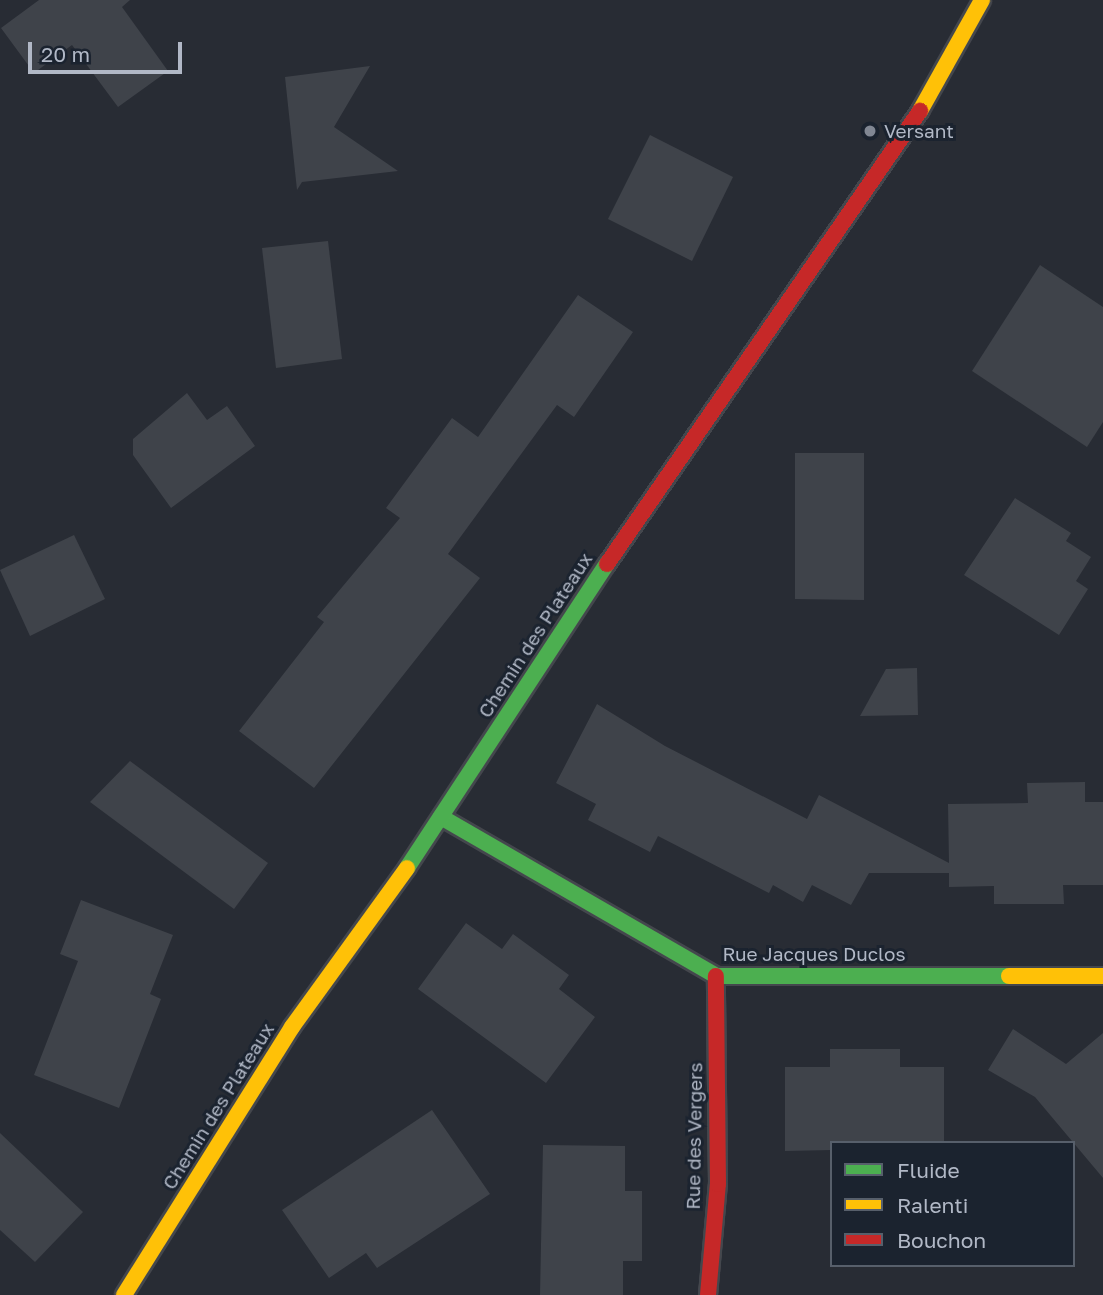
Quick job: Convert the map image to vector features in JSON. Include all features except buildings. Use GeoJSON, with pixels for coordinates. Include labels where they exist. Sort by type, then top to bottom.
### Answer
{"type":"FeatureCollection","features":[{"type":"Feature","properties":{"kind":"street","name":"Chemin des Plateaux"},"geometry":{"type":"LineString","coordinates":[[124,1295],[292,1027],[441,817],[658,486],[860,202],[947,70],[982,0]]}},
{"type":"Feature","properties":{"kind":"street","name":"Rue Jacques Duclos"},"geometry":{"type":"LineString","coordinates":[[441,817],[716,976],[1103,976]]}},
{"type":"Feature","properties":{"kind":"street","name":"Rue des Vergers"},"geometry":{"type":"LineString","coordinates":[[708,1295],[718,1184],[716,976]]}},
{"type":"Feature","properties":{"kind":"traffic: fast"},"geometry":{"type":"LineString","coordinates":[[407,868],[607,564]]}},
{"type":"Feature","properties":{"kind":"traffic: fast"},"geometry":{"type":"LineString","coordinates":[[441,817],[716,976],[1009,976]]}},
{"type":"Feature","properties":{"kind":"traffic: slow"},"geometry":{"type":"LineString","coordinates":[[920,111],[982,0]]}},
{"type":"Feature","properties":{"kind":"traffic: slow"},"geometry":{"type":"LineString","coordinates":[[124,1295],[292,1027],[407,868]]}},
{"type":"Feature","properties":{"kind":"traffic: slow"},"geometry":{"type":"LineString","coordinates":[[1009,976],[1103,976]]}},
{"type":"Feature","properties":{"kind":"traffic: jam"},"geometry":{"type":"LineString","coordinates":[[607,564],[920,111]]}},
{"type":"Feature","properties":{"kind":"traffic: jam"},"geometry":{"type":"LineString","coordinates":[[708,1295],[718,1184],[716,976]]}},
{"type":"Feature","properties":{"kind":"place","name":"Versant"},"geometry":{"type":"Point","coordinates":[870,131]}}]}
